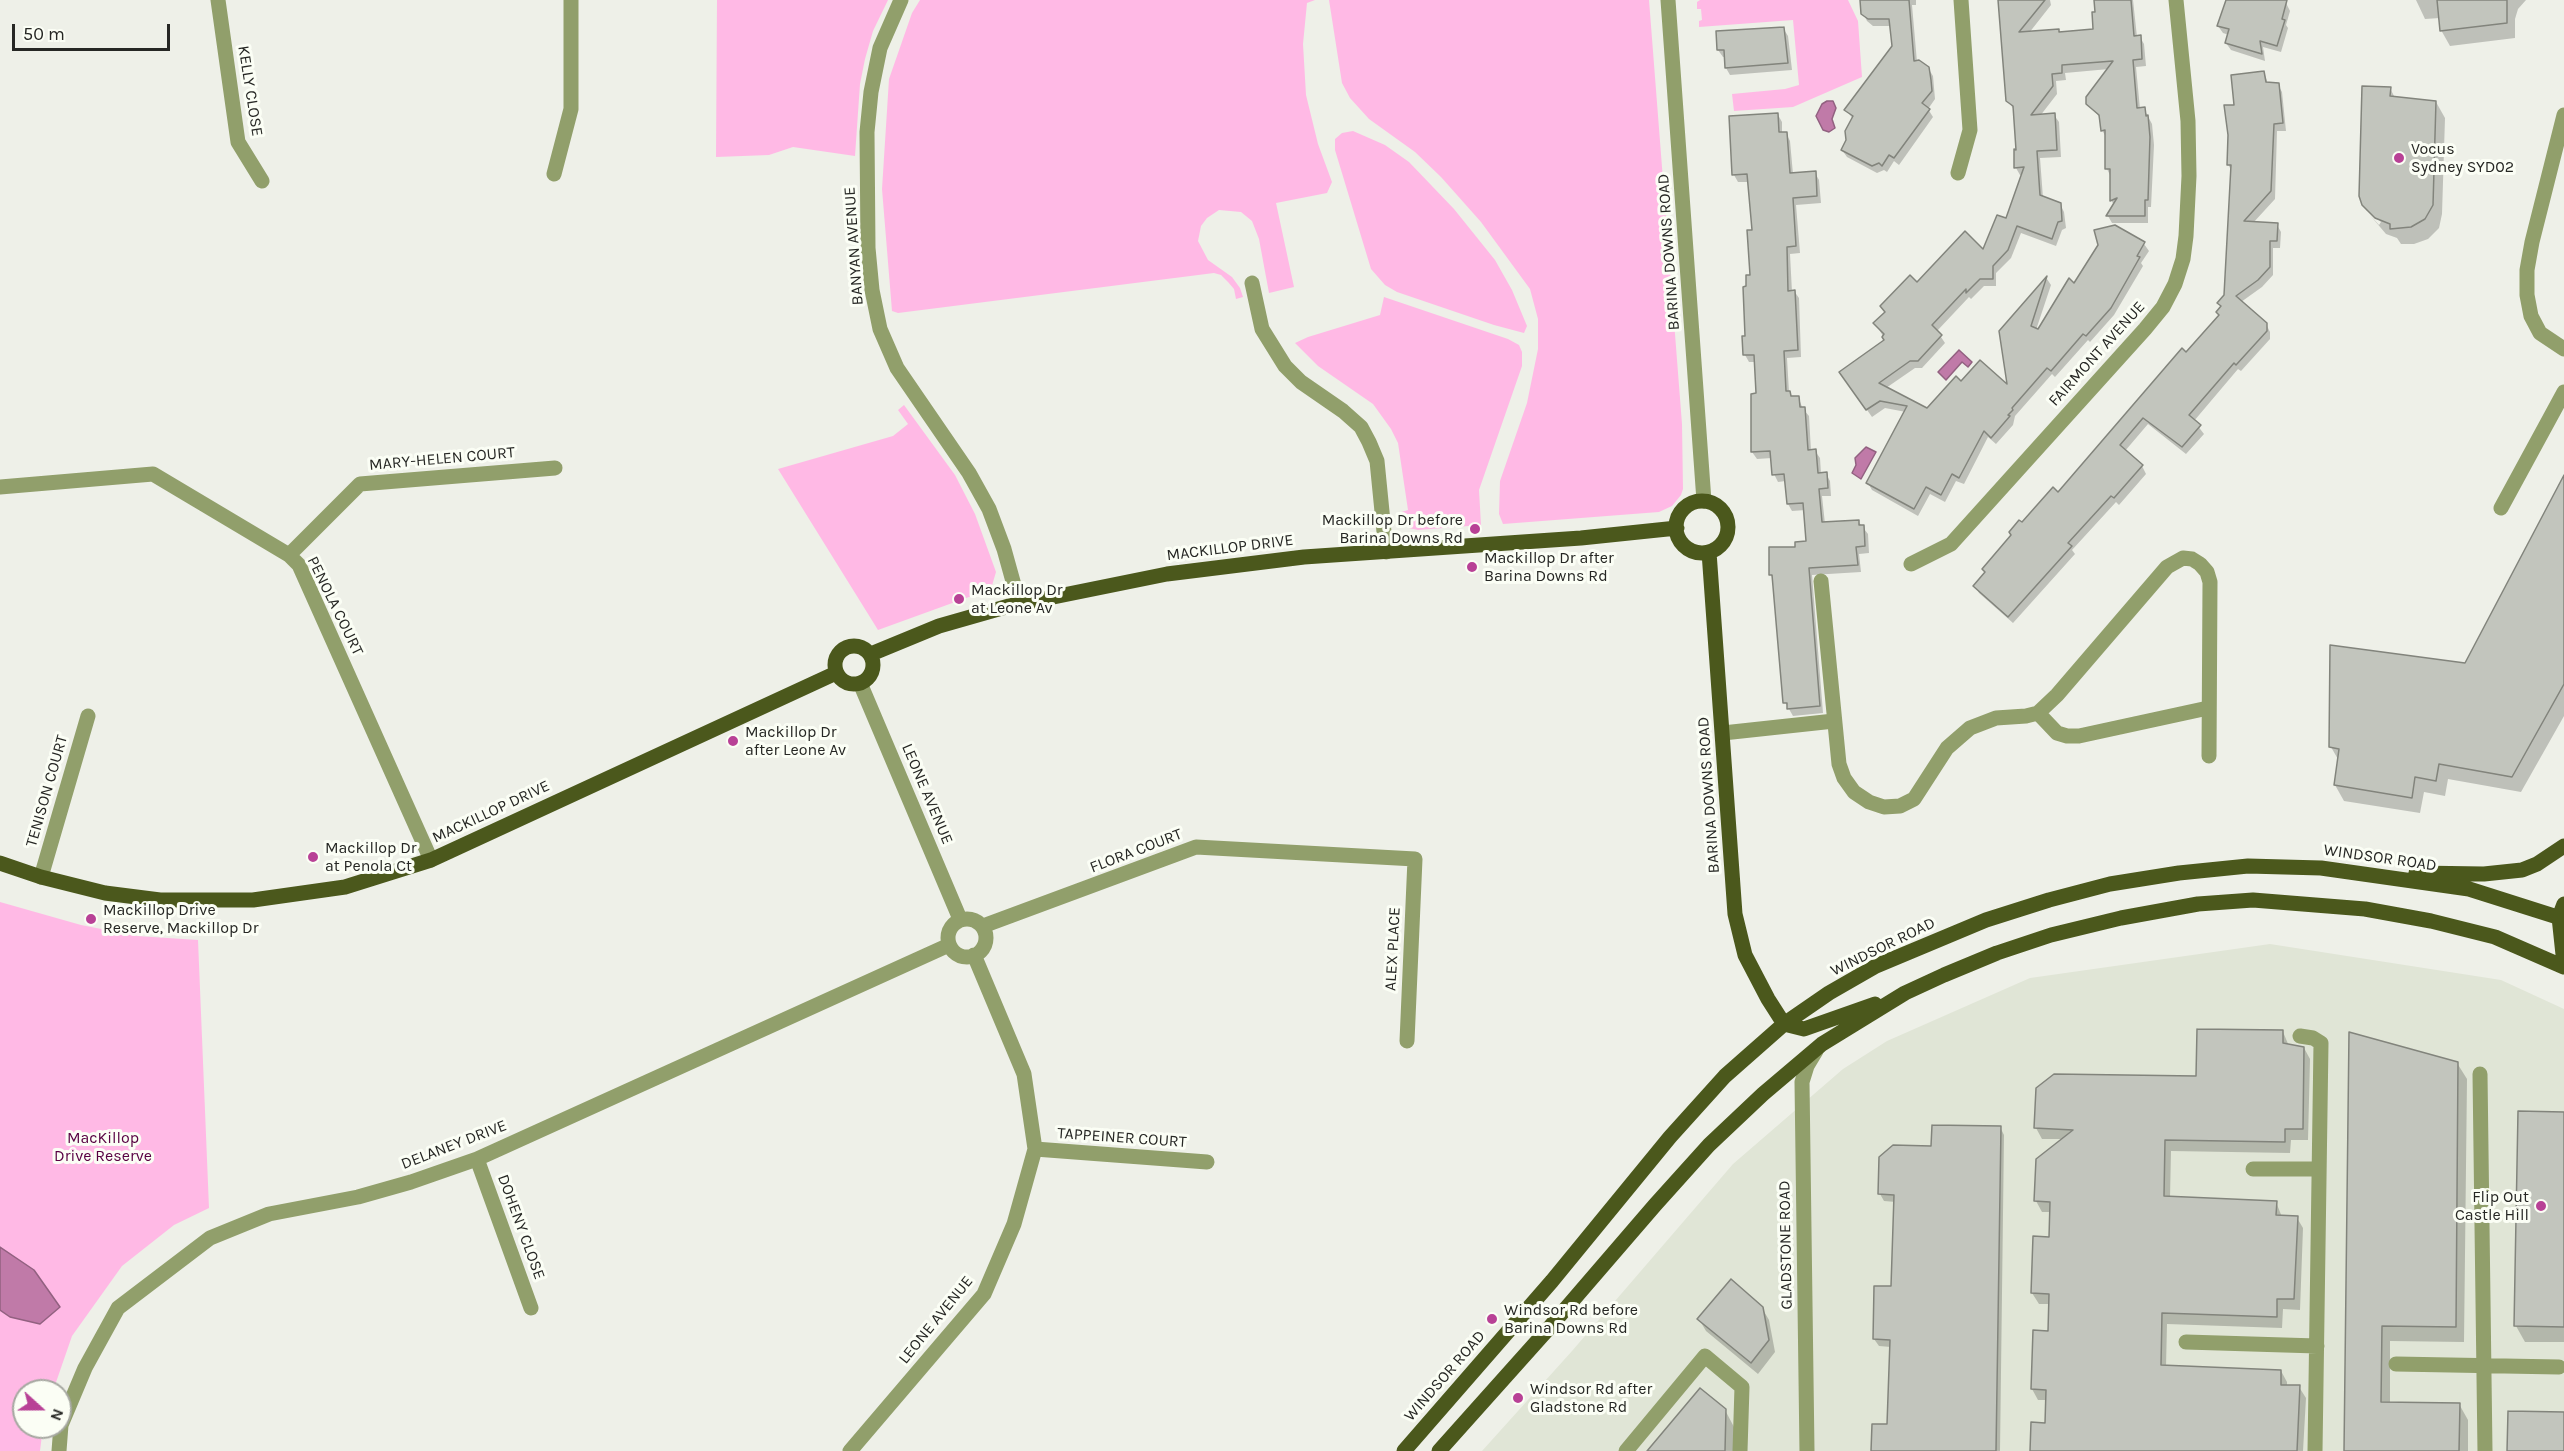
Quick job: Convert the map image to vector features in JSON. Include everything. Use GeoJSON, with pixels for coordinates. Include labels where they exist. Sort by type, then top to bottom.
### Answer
{"type":"FeatureCollection","features":[{"type":"Feature","properties":{"kind":"main road"},"geometry":{"type":"LineString","coordinates":[[1704,501],[1717,505],[1728,525],[1725,540],[1720,546],[1709,552],[1700,553],[1686,547],[1678,535],[1677,528],[1683,510],[1689,505],[1704,501]]}},
{"type":"Feature","properties":{"kind":"main road","name":"MACKILLOP DRIVE"},"geometry":{"type":"LineString","coordinates":[[871,654],[939,626],[1019,603],[1167,574],[1304,557],[1581,538],[1677,528]]}},
{"type":"Feature","properties":{"kind":"main road","name":"BARINA DOWNS ROAD"},"geometry":{"type":"LineString","coordinates":[[1709,552],[1738,935],[1745,955],[1784,1024]]}},
{"type":"Feature","properties":{"kind":"main road"},"geometry":{"type":"LineString","coordinates":[[860,646],[871,654],[872,672],[869,678],[860,683],[849,684],[836,673],[836,659],[840,651],[847,647],[860,646]]}},
{"type":"Feature","properties":{"kind":"main road","name":"MACKILLOP DRIVE"},"geometry":{"type":"LineString","coordinates":[[0,863],[41,877],[105,893],[160,900],[253,900],[345,886],[431,860],[836,673]]}},
{"type":"Feature","properties":{"kind":"main road"},"geometry":{"type":"LineString","coordinates":[[2371,874],[2505,873],[2537,864],[2564,846]]}},
{"type":"Feature","properties":{"kind":"main road","name":"WINDSOR ROAD"},"geometry":{"type":"LineString","coordinates":[[1404,1451],[1552,1281],[1670,1137],[1725,1076],[1784,1024],[1829,993],[1876,966],[1986,920],[2100,886],[2179,873],[2248,866],[2320,868],[2371,874],[2469,889],[2562,914]]}},
{"type":"Feature","properties":{"kind":"main road"},"geometry":{"type":"LineString","coordinates":[[1784,1024],[1804,1029],[1905,993],[1997,953],[2051,935],[2121,918],[2198,904],[2253,900],[2366,909],[2431,921],[2495,937],[2564,965],[2562,914]]}},
{"type":"Feature","properties":{"kind":"main road"},"geometry":{"type":"LineString","coordinates":[[1439,1451],[1710,1145],[1763,1094],[1822,1044],[1905,993]]}},
{"type":"Feature","properties":{"kind":"street","name":"KELLY CLOSE"},"geometry":{"type":"LineString","coordinates":[[218,0],[238,142],[262,181]]}},
{"type":"Feature","properties":{"kind":"street"},"geometry":{"type":"LineString","coordinates":[[554,174],[570,109],[572,0]]}},
{"type":"Feature","properties":{"kind":"street","name":"BANYAN AVENUE"},"geometry":{"type":"LineString","coordinates":[[901,0],[880,48],[871,92],[866,176],[872,290],[880,329],[897,368],[963,465],[989,509],[1004,549],[1019,603]]}},
{"type":"Feature","properties":{"kind":"street","name":"BARINA DOWNS ROAD"},"geometry":{"type":"LineString","coordinates":[[1668,0],[1704,501]]}},
{"type":"Feature","properties":{"kind":"street"},"geometry":{"type":"LineString","coordinates":[[1958,173],[1970,130],[1961,0]]}},
{"type":"Feature","properties":{"kind":"street","name":"FAIRMONT AVENUE"},"geometry":{"type":"LineString","coordinates":[[1911,564],[1951,544],[2145,329],[2163,307],[2175,284],[2183,259],[2186,236],[2189,176],[2188,121],[2176,0]]}},
{"type":"Feature","properties":{"kind":"street"},"geometry":{"type":"LineString","coordinates":[[2564,115],[2532,242],[2527,296],[2531,316],[2540,333],[2564,349]]}},
{"type":"Feature","properties":{"kind":"street"},"geometry":{"type":"LineString","coordinates":[[1252,283],[1262,329],[1284,366],[1301,382],[1343,411],[1361,427],[1369,442],[1377,461],[1386,552]]}},
{"type":"Feature","properties":{"kind":"street"},"geometry":{"type":"LineString","coordinates":[[2501,508],[2564,392]]}},
{"type":"Feature","properties":{"kind":"street","name":"MARY-HELEN COURT"},"geometry":{"type":"LineString","coordinates":[[290,555],[360,484],[555,468]]}},
{"type":"Feature","properties":{"kind":"street","name":"PENOLA COURT"},"geometry":{"type":"LineString","coordinates":[[0,487],[153,474],[290,555],[299,565],[431,860]]}},
{"type":"Feature","properties":{"kind":"street"},"geometry":{"type":"LineString","coordinates":[[1821,581],[1839,764],[1844,778],[1854,792],[1869,802],[1884,807],[1900,806],[1914,798],[1947,748],[1971,728],[1996,718],[2026,717],[2038,713],[2167,567],[2183,558],[2192,559],[2200,564],[2210,582],[2209,756]]}},
{"type":"Feature","properties":{"kind":"street","name":"LEONE AVENUE"},"geometry":{"type":"LineString","coordinates":[[860,683],[960,919]]}},
{"type":"Feature","properties":{"kind":"street"},"geometry":{"type":"LineString","coordinates":[[2038,713],[2057,733],[2079,736],[2208,708]]}},
{"type":"Feature","properties":{"kind":"street","name":"TENISON COURT"},"geometry":{"type":"LineString","coordinates":[[41,877],[88,716]]}},
{"type":"Feature","properties":{"kind":"street"},"geometry":{"type":"LineString","coordinates":[[1723,733],[1834,721]]}},
{"type":"Feature","properties":{"kind":"street","name":"FLORA COURT"},"geometry":{"type":"LineString","coordinates":[[983,926],[1196,847],[1415,859]]}},
{"type":"Feature","properties":{"kind":"street","name":"ALEX PLACE"},"geometry":{"type":"LineString","coordinates":[[1407,1041],[1415,859]]}},
{"type":"Feature","properties":{"kind":"street"},"geometry":{"type":"LineString","coordinates":[[970,918],[983,926],[987,937],[984,948],[974,955],[966,957],[954,953],[949,945],[947,936],[951,925],[960,919],[970,918]]}},
{"type":"Feature","properties":{"kind":"street","name":"DELANEY DRIVE"},"geometry":{"type":"LineString","coordinates":[[59,1451],[61,1425],[85,1368],[118,1308],[188,1253],[231,1228],[269,1214],[358,1197],[411,1182],[477,1159],[949,945]]}},
{"type":"Feature","properties":{"kind":"street","name":"LEONE AVENUE"},"geometry":{"type":"LineString","coordinates":[[850,1451],[984,1294],[1014,1224],[1035,1149],[1024,1074],[974,955]]}},
{"type":"Feature","properties":{"kind":"street"},"geometry":{"type":"LineString","coordinates":[[2300,1036],[2313,1038],[2321,1043],[2315,1451]]}},
{"type":"Feature","properties":{"kind":"street","name":"GLADSTONE ROAD"},"geometry":{"type":"LineString","coordinates":[[1807,1451],[1802,1082],[1813,1055],[1822,1044]]}},
{"type":"Feature","properties":{"kind":"street"},"geometry":{"type":"LineString","coordinates":[[2480,1074],[2485,1451]]}},
{"type":"Feature","properties":{"kind":"street","name":"TAPPEINER COURT"},"geometry":{"type":"LineString","coordinates":[[1035,1149],[1207,1162]]}},
{"type":"Feature","properties":{"kind":"street","name":"DOHENY CLOSE"},"geometry":{"type":"LineString","coordinates":[[477,1159],[531,1308]]}},
{"type":"Feature","properties":{"kind":"street"},"geometry":{"type":"LineString","coordinates":[[2253,1169],[2319,1169]]}},
{"type":"Feature","properties":{"kind":"street"},"geometry":{"type":"LineString","coordinates":[[2186,1342],[2317,1346]]}},
{"type":"Feature","properties":{"kind":"street"},"geometry":{"type":"LineString","coordinates":[[1626,1451],[1705,1356],[1742,1387],[1740,1451]]}},
{"type":"Feature","properties":{"kind":"street"},"geometry":{"type":"LineString","coordinates":[[2396,1364],[2559,1367]]}},
{"type":"Feature","properties":{"kind":"shaded area"},"geometry":{"type":"Polygon","coordinates":[[[1833,101],[1836,108],[1832,119],[1835,128],[1829,132],[1823,130],[1816,116],[1822,104],[1833,101]]]}},
{"type":"Feature","properties":{"kind":"shaded area"},"geometry":{"type":"Polygon","coordinates":[[[1959,350],[1972,362],[1968,367],[1962,362],[1946,380],[1938,372],[1959,350]]]}},
{"type":"Feature","properties":{"kind":"shaded area"},"geometry":{"type":"Polygon","coordinates":[[[1866,447],[1876,452],[1861,479],[1852,473],[1856,465],[1855,458],[1866,447]]]}},
{"type":"Feature","properties":{"kind":"shaded area"},"geometry":{"type":"Polygon","coordinates":[[[2270,944],[2501,980],[2564,1009],[2564,1451],[1482,1451],[1572,1351],[1733,1164],[1843,1069],[1887,1041],[2030,978],[2270,944]]]}},
{"type":"Feature","properties":{"kind":"shaded area"},"geometry":{"type":"Polygon","coordinates":[[[0,1247],[34,1270],[60,1307],[40,1324],[10,1317],[0,1310],[0,1247]]]}},
{"type":"Feature","properties":{"kind":"green space"},"geometry":{"type":"Polygon","coordinates":[[[717,0],[888,0],[873,31],[865,59],[860,84],[855,156],[793,147],[769,155],[716,157],[717,0]]]}},
{"type":"Feature","properties":{"kind":"green space"},"geometry":{"type":"Polygon","coordinates":[[[920,0],[1315,0],[1307,3],[1303,44],[1306,95],[1318,144],[1332,182],[1327,193],[1276,203],[1294,287],[1269,293],[1259,239],[1252,221],[1241,212],[1219,210],[1207,218],[1201,226],[1198,241],[1208,260],[1232,277],[1243,297],[1236,299],[1234,289],[1221,275],[1214,273],[898,313],[892,311],[882,189],[889,79],[912,13],[920,0]]]}},
{"type":"Feature","properties":{"kind":"green space"},"geometry":{"type":"Polygon","coordinates":[[[1329,0],[1649,0],[1682,424],[1683,489],[1672,506],[1659,512],[1503,524],[1499,514],[1500,481],[1527,403],[1538,349],[1538,319],[1530,289],[1481,222],[1441,177],[1415,152],[1369,119],[1350,98],[1342,83],[1329,0]]]}},
{"type":"Feature","properties":{"kind":"green space"},"geometry":{"type":"Polygon","coordinates":[[[1700,0],[1848,0],[1858,21],[1862,77],[1793,107],[1734,111],[1732,94],[1785,89],[1799,85],[1793,20],[1699,27],[1699,21],[1702,20],[1701,9],[1697,9],[1697,2],[1700,0]]]}},
{"type":"Feature","properties":{"kind":"green space"},"geometry":{"type":"Polygon","coordinates":[[[1353,131],[1385,145],[1409,162],[1454,209],[1495,260],[1512,290],[1527,326],[1524,333],[1397,292],[1385,285],[1371,269],[1335,150],[1335,139],[1342,133],[1353,131]]]}},
{"type":"Feature","properties":{"kind":"green space"},"geometry":{"type":"Polygon","coordinates":[[[1384,297],[1508,339],[1519,345],[1522,352],[1522,366],[1479,490],[1481,525],[1418,530],[1409,528],[1401,521],[1398,513],[1408,510],[1398,443],[1391,429],[1373,404],[1318,366],[1295,343],[1380,315],[1384,297]]]}},
{"type":"Feature","properties":{"kind":"green space"},"geometry":{"type":"Polygon","coordinates":[[[904,405],[955,475],[975,514],[996,572],[991,589],[878,630],[778,469],[893,436],[908,424],[898,410],[904,405]]]}},
{"type":"Feature","properties":{"kind":"green space","name":"MacKillop Drive Reserve"},"geometry":{"type":"Polygon","coordinates":[[[0,902],[81,925],[137,936],[198,940],[209,1208],[174,1225],[122,1266],[72,1336],[57,1379],[12,1379],[12,1439],[42,1439],[40,1451],[0,1451],[0,902]]]}},
{"type":"Feature","properties":{"kind":"building"},"geometry":{"type":"Polygon","coordinates":[[[1860,0],[1909,0],[1914,61],[1919,60],[1929,67],[1931,80],[1932,91],[1922,103],[1930,109],[1894,158],[1889,155],[1882,166],[1879,163],[1872,166],[1841,150],[1846,140],[1845,131],[1853,116],[1844,110],[1892,46],[1889,19],[1868,19],[1861,14],[1860,0]]]}},
{"type":"Feature","properties":{"kind":"building"},"geometry":{"type":"Polygon","coordinates":[[[1998,0],[2045,0],[2019,32],[2059,29],[2059,32],[2093,29],[2094,0],[2131,0],[2134,36],[2141,35],[2142,59],[2133,60],[2137,108],[2145,107],[2150,137],[2148,200],[2145,200],[2145,216],[2106,216],[2117,198],[2110,201],[2110,169],[2105,169],[2105,130],[2101,131],[2099,115],[2086,104],[2086,97],[2113,61],[2062,65],[2062,73],[2052,74],[2053,86],[2031,115],[2055,113],[2057,150],[2037,151],[2040,195],[2061,203],[2062,221],[2058,222],[2052,239],[2017,226],[2008,250],[1993,266],[1993,279],[1980,279],[1966,293],[1966,289],[1932,325],[1942,335],[1918,361],[1910,361],[1879,383],[1927,408],[1956,376],[1961,381],[1980,360],[2007,384],[1999,331],[2047,276],[2031,326],[2038,329],[2069,278],[2074,283],[2098,245],[2094,230],[2115,225],[2145,242],[2137,256],[2140,257],[2111,308],[2086,336],[2083,334],[2051,371],[2047,368],[2012,408],[2013,410],[2008,415],[2010,416],[1991,438],[1984,431],[1959,478],[1952,474],[1941,495],[1926,487],[1914,509],[1866,483],[1907,406],[1880,401],[1866,410],[1839,372],[1884,340],[1882,337],[1884,334],[1873,323],[1885,312],[1880,306],[1910,275],[1917,282],[1965,231],[1983,249],[1997,215],[2006,218],[2024,167],[2014,168],[2014,149],[2016,150],[2013,106],[2006,101],[1998,0]]]}},
{"type":"Feature","properties":{"kind":"building"},"geometry":{"type":"Polygon","coordinates":[[[2226,0],[2287,0],[2282,19],[2285,20],[2277,46],[2260,41],[2262,54],[2225,43],[2229,29],[2217,26],[2226,0]]]}},
{"type":"Feature","properties":{"kind":"building"},"geometry":{"type":"Polygon","coordinates":[[[2437,0],[2507,0],[2507,23],[2440,31],[2437,0]]]}},
{"type":"Feature","properties":{"kind":"building"},"geometry":{"type":"Polygon","coordinates":[[[1784,27],[1788,63],[1725,68],[1724,50],[1717,50],[1716,31],[1784,27]]]}},
{"type":"Feature","properties":{"kind":"building"},"geometry":{"type":"Polygon","coordinates":[[[2264,71],[2266,82],[2279,83],[2283,123],[2274,124],[2271,191],[2244,221],[2278,223],[2277,241],[2270,241],[2270,267],[2258,280],[2236,296],[2267,323],[2267,331],[2236,365],[2234,363],[2189,415],[2201,425],[2182,447],[2143,418],[2120,445],[2143,465],[2114,498],[2111,496],[2068,543],[2072,546],[2008,617],[1973,586],[1985,572],[1982,569],[2011,535],[2009,532],[2019,520],[2022,522],[2053,487],[2058,492],[2182,348],[2186,352],[2219,315],[2216,312],[2221,306],[2217,303],[2224,295],[2231,165],[2227,165],[2228,135],[2224,105],[2234,105],[2231,75],[2264,71]]]}},
{"type":"Feature","properties":{"kind":"building","name":"Vocus Sydney SYD02"},"geometry":{"type":"Polygon","coordinates":[[[2362,86],[2391,87],[2390,96],[2436,101],[2433,205],[2425,219],[2411,227],[2390,229],[2390,224],[2375,218],[2362,205],[2359,196],[2362,86]]]}},
{"type":"Feature","properties":{"kind":"building"},"geometry":{"type":"Polygon","coordinates":[[[1778,113],[1779,132],[1787,132],[1790,173],[1816,171],[1817,196],[1793,198],[1796,246],[1787,247],[1788,291],[1795,290],[1798,350],[1784,351],[1786,391],[1790,391],[1791,396],[1799,396],[1800,407],[1805,407],[1808,450],[1816,449],[1818,473],[1827,472],[1828,488],[1819,489],[1822,522],[1859,520],[1859,525],[1864,525],[1865,546],[1856,547],[1858,565],[1809,568],[1820,706],[1787,709],[1787,703],[1783,703],[1772,575],[1769,575],[1769,547],[1795,547],[1795,542],[1806,541],[1803,503],[1787,504],[1784,474],[1772,475],[1770,451],[1751,452],[1751,394],[1756,393],[1754,355],[1743,355],[1742,336],[1745,336],[1743,287],[1746,286],[1746,275],[1750,275],[1747,230],[1752,230],[1747,174],[1732,175],[1729,116],[1778,113]]]}},
{"type":"Feature","properties":{"kind":"building"},"geometry":{"type":"Polygon","coordinates":[[[2564,475],[2564,684],[2512,777],[2439,764],[2436,781],[2415,777],[2412,798],[2334,785],[2339,749],[2329,747],[2330,645],[2465,663],[2564,475]]]}},
{"type":"Feature","properties":{"kind":"building"},"geometry":{"type":"Polygon","coordinates":[[[2197,1029],[2283,1030],[2283,1043],[2304,1047],[2303,1129],[2285,1129],[2285,1142],[2165,1140],[2164,1196],[2277,1201],[2276,1215],[2298,1216],[2294,1299],[2277,1299],[2277,1317],[2162,1313],[2161,1365],[2281,1370],[2281,1385],[2300,1385],[2297,1451],[2030,1451],[2031,1422],[2045,1423],[2046,1390],[2031,1389],[2033,1330],[2048,1331],[2049,1294],[2031,1293],[2033,1236],[2049,1237],[2050,1202],[2034,1201],[2036,1159],[2073,1130],[2034,1128],[2036,1088],[2054,1074],[2196,1076],[2197,1029]]]}},
{"type":"Feature","properties":{"kind":"building"},"geometry":{"type":"Polygon","coordinates":[[[2349,1032],[2458,1062],[2456,1327],[2382,1326],[2381,1402],[2460,1403],[2459,1451],[2344,1451],[2349,1032]]]}},
{"type":"Feature","properties":{"kind":"building"},"geometry":{"type":"Polygon","coordinates":[[[2518,1111],[2564,1112],[2564,1327],[2514,1326],[2518,1111]]]}},
{"type":"Feature","properties":{"kind":"building"},"geometry":{"type":"Polygon","coordinates":[[[1932,1125],[2001,1126],[1996,1451],[1871,1451],[1872,1424],[1887,1424],[1890,1340],[1873,1339],[1874,1286],[1891,1286],[1894,1195],[1878,1194],[1879,1157],[1893,1145],[1931,1146],[1932,1125]]]}},
{"type":"Feature","properties":{"kind":"building"},"geometry":{"type":"Polygon","coordinates":[[[1731,1279],[1763,1307],[1769,1340],[1751,1363],[1697,1319],[1731,1279]]]}},
{"type":"Feature","properties":{"kind":"building"},"geometry":{"type":"Polygon","coordinates":[[[1700,1388],[1726,1409],[1725,1451],[1647,1451],[1700,1388]]]}},
{"type":"Feature","properties":{"kind":"building"},"geometry":{"type":"Polygon","coordinates":[[[2508,1411],[2564,1412],[2564,1451],[2507,1451],[2508,1411]]]}},
{"type":"Feature","properties":{"kind":"place","name":"Vocus Sydney SYD02"},"geometry":{"type":"Point","coordinates":[2399,158]}},
{"type":"Feature","properties":{"kind":"place","name":"Mackillop Dr before Barina Downs Rd"},"geometry":{"type":"Point","coordinates":[1475,529]}},
{"type":"Feature","properties":{"kind":"place","name":"Mackillop Dr after Barina Downs Rd"},"geometry":{"type":"Point","coordinates":[1472,567]}},
{"type":"Feature","properties":{"kind":"place","name":"Mackillop Dr at Leone Av"},"geometry":{"type":"Point","coordinates":[959,599]}},
{"type":"Feature","properties":{"kind":"place","name":"Mackillop Dr after Leone Av"},"geometry":{"type":"Point","coordinates":[733,741]}},
{"type":"Feature","properties":{"kind":"place","name":"Mackillop Dr at Penola Ct"},"geometry":{"type":"Point","coordinates":[313,857]}},
{"type":"Feature","properties":{"kind":"place","name":"Mackillop Drive Reserve, Mackillop Dr"},"geometry":{"type":"Point","coordinates":[91,919]}},
{"type":"Feature","properties":{"kind":"place","name":"Flip Out Castle Hill"},"geometry":{"type":"Point","coordinates":[2541,1206]}},
{"type":"Feature","properties":{"kind":"place","name":"Windsor Rd before Barina Downs Rd"},"geometry":{"type":"Point","coordinates":[1492,1319]}},
{"type":"Feature","properties":{"kind":"place","name":"Windsor Rd after Gladstone Rd"},"geometry":{"type":"Point","coordinates":[1518,1398]}}]}
